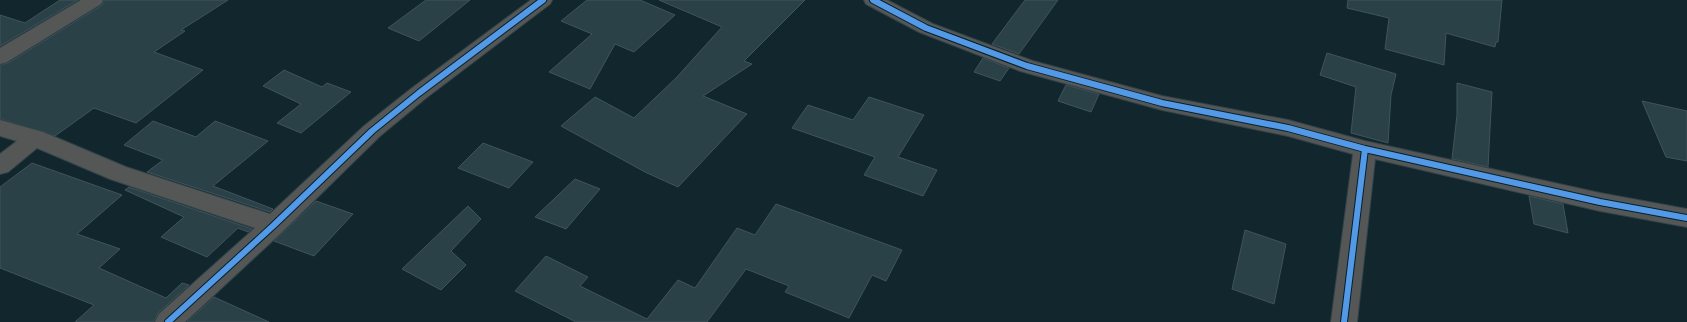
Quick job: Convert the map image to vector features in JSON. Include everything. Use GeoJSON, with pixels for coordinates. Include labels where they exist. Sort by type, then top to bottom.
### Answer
{"type":"FeatureCollection","features":[{"type":"Feature","properties":{"kind":"street"},"geometry":{"type":"LineString","coordinates":[[0,56],[94,0]]}},
{"type":"Feature","properties":{"kind":"street"},"geometry":{"type":"LineString","coordinates":[[168,322],[274,225],[372,131],[419,93],[543,0]]}},
{"type":"Feature","properties":{"kind":"street"},"geometry":{"type":"LineString","coordinates":[[873,0],[926,28],[1027,66],[1162,103],[1288,128],[1365,149],[1600,202],[1687,218]]}},
{"type":"Feature","properties":{"kind":"street"},"geometry":{"type":"LineString","coordinates":[[0,128],[35,138],[118,173],[274,225]]}},
{"type":"Feature","properties":{"kind":"street"},"geometry":{"type":"LineString","coordinates":[[0,166],[35,138]]}},
{"type":"Feature","properties":{"kind":"street"},"geometry":{"type":"LineString","coordinates":[[1344,322],[1365,149]]}},
{"type":"Feature","properties":{"kind":"building"},"geometry":{"type":"Polygon","coordinates":[[[60,0],[78,0],[0,46],[0,15],[25,23],[60,0]]]}},
{"type":"Feature","properties":{"kind":"building"},"geometry":{"type":"Polygon","coordinates":[[[104,0],[228,0],[181,30],[185,31],[154,52],[203,70],[136,123],[94,108],[55,136],[0,119],[0,65],[8,63],[102,5],[104,0]]]}},
{"type":"Feature","properties":{"kind":"building"},"geometry":{"type":"Polygon","coordinates":[[[426,0],[470,0],[419,41],[388,28],[426,0]]]}},
{"type":"Feature","properties":{"kind":"building"},"geometry":{"type":"Polygon","coordinates":[[[587,0],[640,0],[675,15],[634,52],[615,44],[590,89],[549,72],[592,34],[561,21],[587,0]]]}},
{"type":"Feature","properties":{"kind":"building"},"geometry":{"type":"Polygon","coordinates":[[[659,0],[805,0],[744,61],[752,64],[703,96],[747,114],[678,187],[645,172],[561,126],[595,97],[634,118],[676,78],[722,27],[659,0]]]}},
{"type":"Feature","properties":{"kind":"building"},"geometry":{"type":"Polygon","coordinates":[[[1025,0],[1058,0],[1019,54],[992,44],[1025,0]]]}},
{"type":"Feature","properties":{"kind":"building"},"geometry":{"type":"Polygon","coordinates":[[[1348,0],[1502,0],[1498,42],[1496,42],[1495,47],[1446,33],[1444,65],[1385,49],[1389,18],[1347,8],[1348,0]]]}},
{"type":"Feature","properties":{"kind":"building"},"geometry":{"type":"Polygon","coordinates":[[[1327,53],[1396,74],[1391,95],[1388,143],[1351,133],[1356,87],[1320,75],[1327,53]]]}},
{"type":"Feature","properties":{"kind":"building"},"geometry":{"type":"Polygon","coordinates":[[[983,58],[1009,68],[1000,81],[974,72],[983,58]]]}},
{"type":"Feature","properties":{"kind":"building"},"geometry":{"type":"Polygon","coordinates":[[[284,70],[322,87],[327,83],[351,92],[301,133],[277,123],[301,104],[263,86],[284,70]]]}},
{"type":"Feature","properties":{"kind":"building"},"geometry":{"type":"Polygon","coordinates":[[[1457,83],[1492,92],[1488,167],[1452,159],[1457,115],[1457,83]]]}},
{"type":"Feature","properties":{"kind":"building"},"geometry":{"type":"Polygon","coordinates":[[[1066,85],[1099,94],[1091,112],[1058,101],[1066,85]]]}},
{"type":"Feature","properties":{"kind":"building"},"geometry":{"type":"Polygon","coordinates":[[[869,97],[924,115],[898,157],[937,170],[923,196],[864,175],[875,157],[792,128],[808,105],[853,120],[869,97]]]}},
{"type":"Feature","properties":{"kind":"building"},"geometry":{"type":"Polygon","coordinates":[[[1642,101],[1687,111],[1687,161],[1666,157],[1642,101]]]}},
{"type":"Feature","properties":{"kind":"building"},"geometry":{"type":"Polygon","coordinates":[[[153,121],[196,137],[215,121],[268,141],[213,186],[273,209],[270,212],[147,172],[163,160],[124,145],[153,121]]]}},
{"type":"Feature","properties":{"kind":"building"},"geometry":{"type":"Polygon","coordinates":[[[483,143],[533,162],[509,188],[458,168],[483,143]]]}},
{"type":"Feature","properties":{"kind":"building"},"geometry":{"type":"Polygon","coordinates":[[[32,163],[122,195],[77,234],[120,249],[99,268],[166,298],[182,283],[189,285],[158,313],[154,322],[75,322],[94,305],[0,268],[0,187],[32,163]]]}},
{"type":"Feature","properties":{"kind":"building"},"geometry":{"type":"Polygon","coordinates":[[[575,179],[600,189],[566,229],[535,217],[575,179]]]}},
{"type":"Feature","properties":{"kind":"building"},"geometry":{"type":"Polygon","coordinates":[[[129,187],[252,229],[248,232],[238,228],[207,257],[161,237],[184,217],[125,190],[129,187]]]}},
{"type":"Feature","properties":{"kind":"building"},"geometry":{"type":"Polygon","coordinates":[[[1529,196],[1563,204],[1568,233],[1534,224],[1529,196]]]}},
{"type":"Feature","properties":{"kind":"building"},"geometry":{"type":"Polygon","coordinates":[[[316,201],[353,214],[314,256],[274,241],[316,201]]]}},
{"type":"Feature","properties":{"kind":"building"},"geometry":{"type":"Polygon","coordinates":[[[776,204],[902,250],[886,281],[872,275],[849,318],[785,292],[789,286],[746,269],[707,322],[576,322],[515,291],[546,256],[588,277],[580,286],[647,319],[678,280],[695,288],[737,228],[755,235],[776,204]]]}},
{"type":"Feature","properties":{"kind":"building"},"geometry":{"type":"Polygon","coordinates":[[[468,206],[481,219],[451,251],[466,265],[441,290],[402,269],[468,206]]]}},
{"type":"Feature","properties":{"kind":"building"},"geometry":{"type":"Polygon","coordinates":[[[1245,230],[1286,244],[1274,304],[1232,289],[1245,230]]]}},
{"type":"Feature","properties":{"kind":"building"},"geometry":{"type":"Polygon","coordinates":[[[214,297],[269,322],[187,322],[214,297]]]}},
{"type":"Feature","properties":{"kind":"cycle path"},"geometry":{"type":"LineString","coordinates":[[168,322],[274,225],[372,131],[419,93],[543,0]]}},
{"type":"Feature","properties":{"kind":"cycle path"},"geometry":{"type":"LineString","coordinates":[[873,0],[926,28],[1027,66],[1162,103],[1288,128],[1365,149]]}},
{"type":"Feature","properties":{"kind":"cycle path"},"geometry":{"type":"LineString","coordinates":[[1344,322],[1365,149],[1600,202],[1687,218]]}}]}
